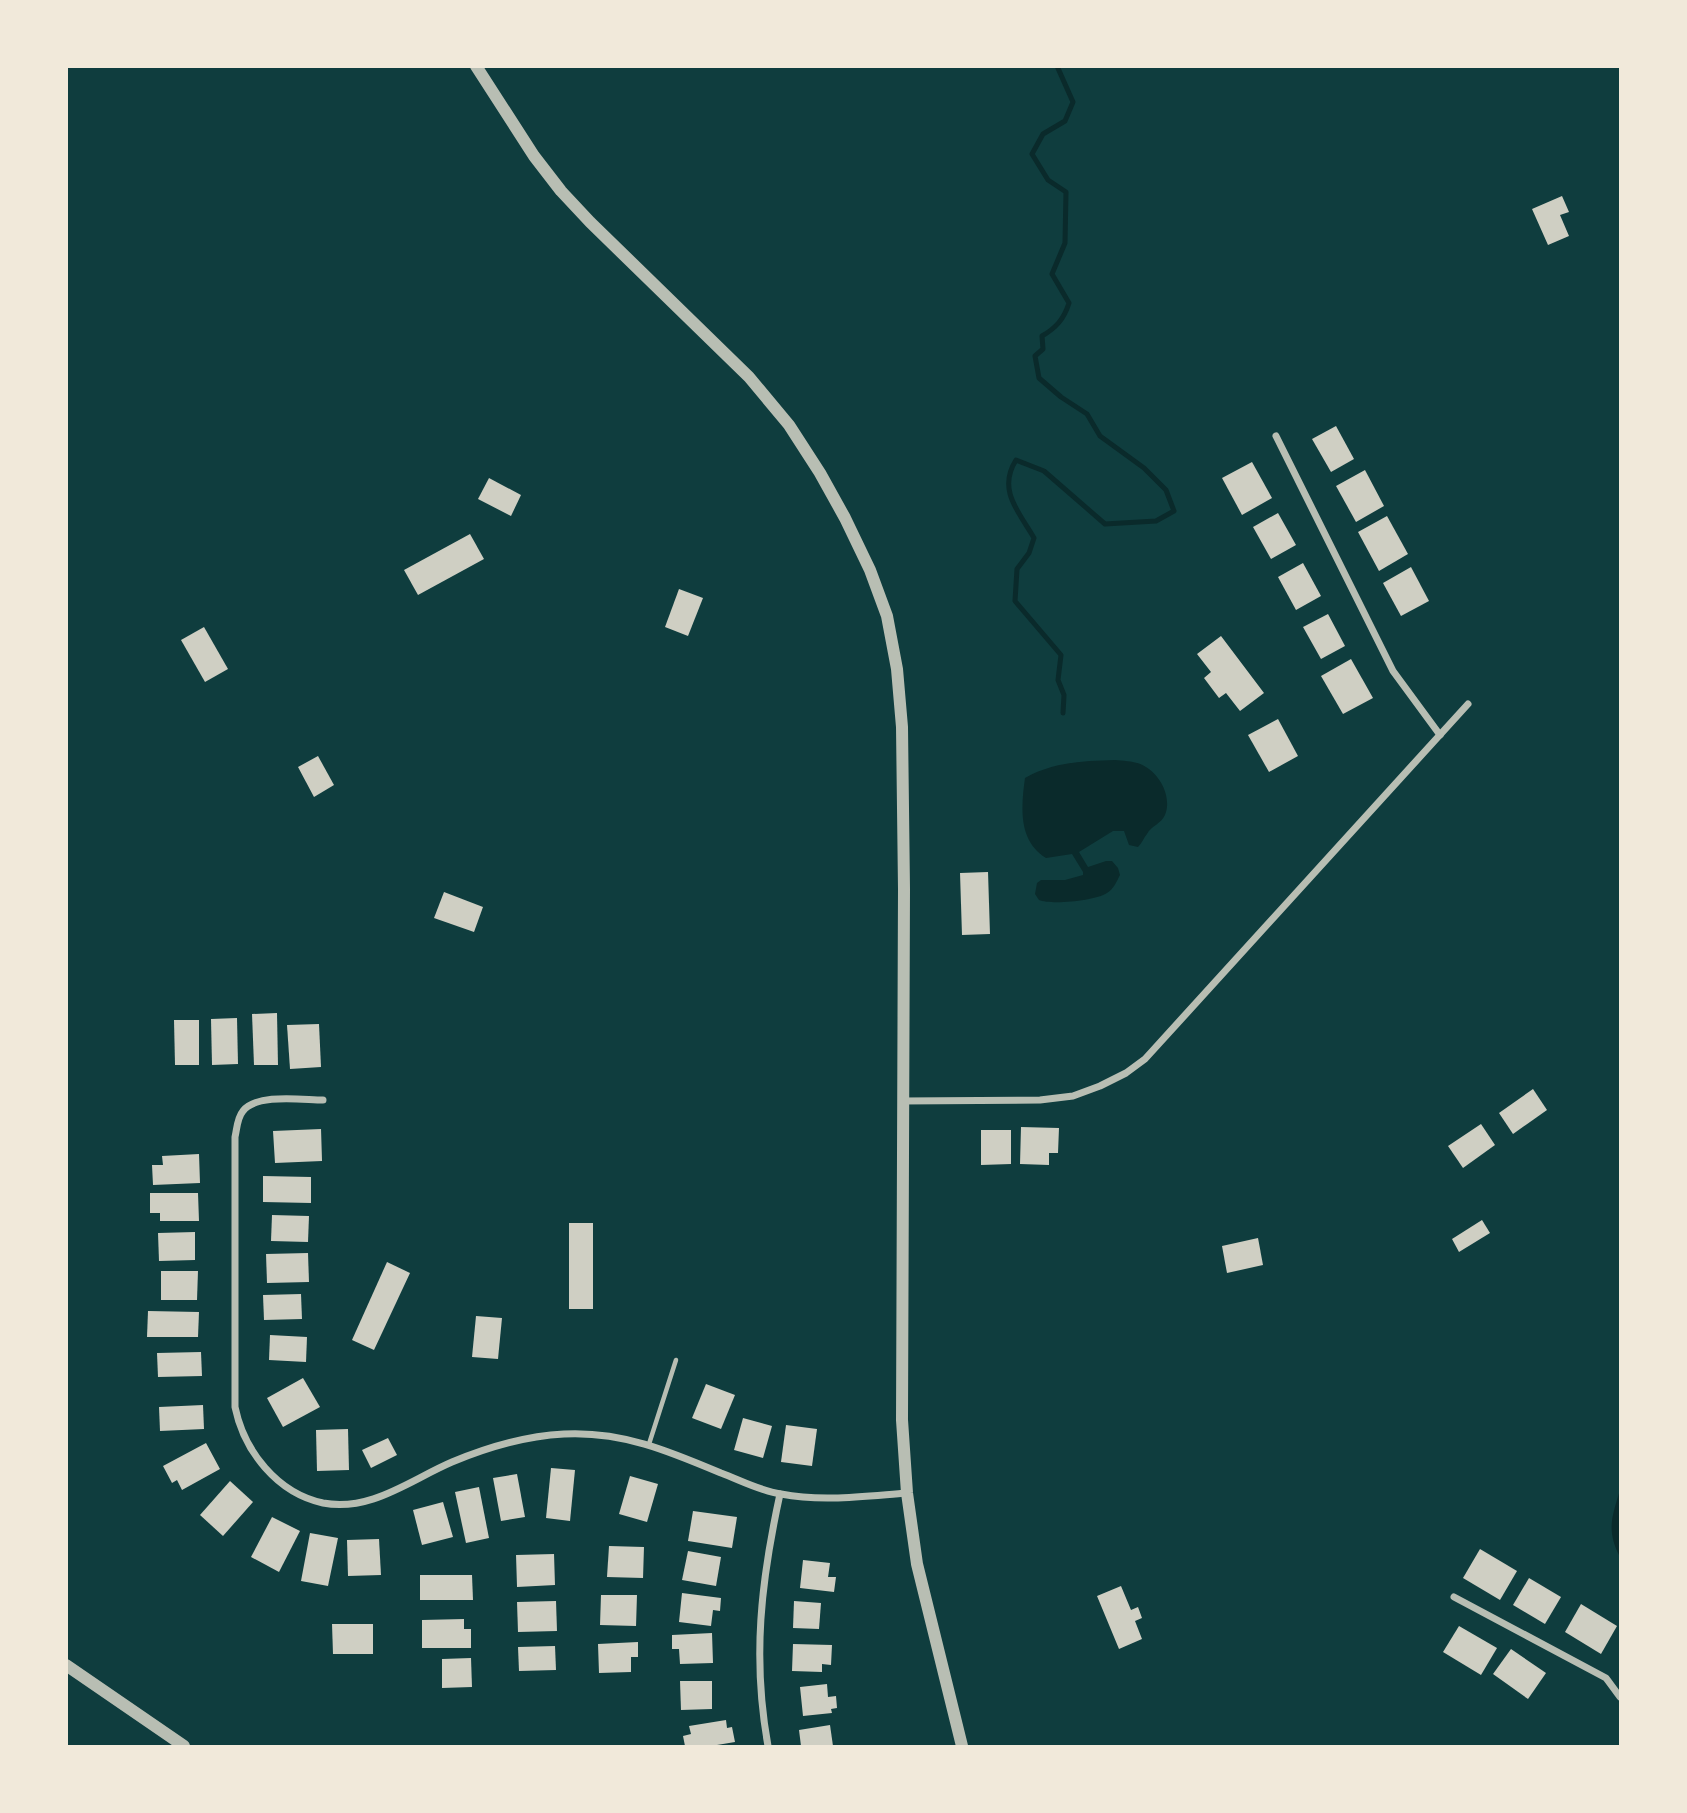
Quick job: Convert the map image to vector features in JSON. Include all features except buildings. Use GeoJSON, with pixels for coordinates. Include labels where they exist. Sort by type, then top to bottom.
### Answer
{"type":"FeatureCollection","features":[{"type":"Feature","properties":{"kind":"street"},"geometry":{"type":"LineString","coordinates":[[477,66],[534,156],[561,191],[749,377],[789,425],[826,484],[870,569],[887,616],[897,669],[902,727],[902,1420],[907,1493],[917,1564],[962,1746]]}},
{"type":"Feature","properties":{"kind":"street"},"geometry":{"type":"LineString","coordinates":[[1276,436],[1393,671],[1440,735]]}},
{"type":"Feature","properties":{"kind":"street"},"geometry":{"type":"LineString","coordinates":[[902,1101],[1040,1100],[1073,1096],[1126,1073],[1145,1059],[1468,704]]}},
{"type":"Feature","properties":{"kind":"street"},"geometry":{"type":"LineString","coordinates":[[323,1100],[263,1100],[252,1104],[239,1118],[235,1137],[235,1407],[239,1425],[262,1465],[299,1494],[323,1503],[348,1504],[372,1500],[480,1451],[531,1436],[594,1434],[649,1444],[780,1494],[820,1498],[907,1493]]}},
{"type":"Feature","properties":{"kind":"street"},"geometry":{"type":"LineString","coordinates":[[768,1746],[758,1667],[760,1619],[765,1561],[780,1494]]}},
{"type":"Feature","properties":{"kind":"street"},"geometry":{"type":"LineString","coordinates":[[1454,1597],[1606,1678],[1620,1697]]}},
{"type":"Feature","properties":{"kind":"street"},"geometry":{"type":"LineString","coordinates":[[66,1665],[184,1746]]}},
{"type":"Feature","properties":{"kind":"lane"},"geometry":{"type":"LineString","coordinates":[[649,1444],[676,1360]]}},
{"type":"Feature","properties":{"kind":"water"},"geometry":{"type":"Polygon","coordinates":[[[1115,760],[1139,764],[1156,776],[1166,795],[1165,815],[1138,847],[1129,845],[1124,831],[1113,831],[1079,852],[1088,867],[1112,861],[1118,868],[1120,875],[1109,892],[1073,901],[1039,900],[1035,894],[1037,883],[1041,880],[1065,880],[1083,875],[1083,872],[1072,854],[1046,858],[1030,842],[1023,822],[1025,778],[1057,766],[1115,760]]]}},
{"type":"Feature","properties":{"kind":"water"},"geometry":{"type":"Polygon","coordinates":[[[1620,1490],[1620,1557],[1612,1531],[1620,1490]]]}},
{"type":"Feature","properties":{"kind":"waterway"},"geometry":{"type":"LineString","coordinates":[[1057,66],[1073,102],[1065,121],[1043,134],[1032,154],[1048,180],[1066,192],[1065,243],[1052,274],[1069,303],[1059,322],[1042,336],[1043,349],[1035,356],[1039,378],[1087,414],[1100,436],[1144,468],[1166,490],[1174,511],[1156,521],[1105,524],[1044,471],[1016,460],[1011,471],[1009,491],[1034,538],[1029,553],[1017,569],[1015,601],[1061,655],[1058,680],[1064,695],[1063,713]]}}]}
